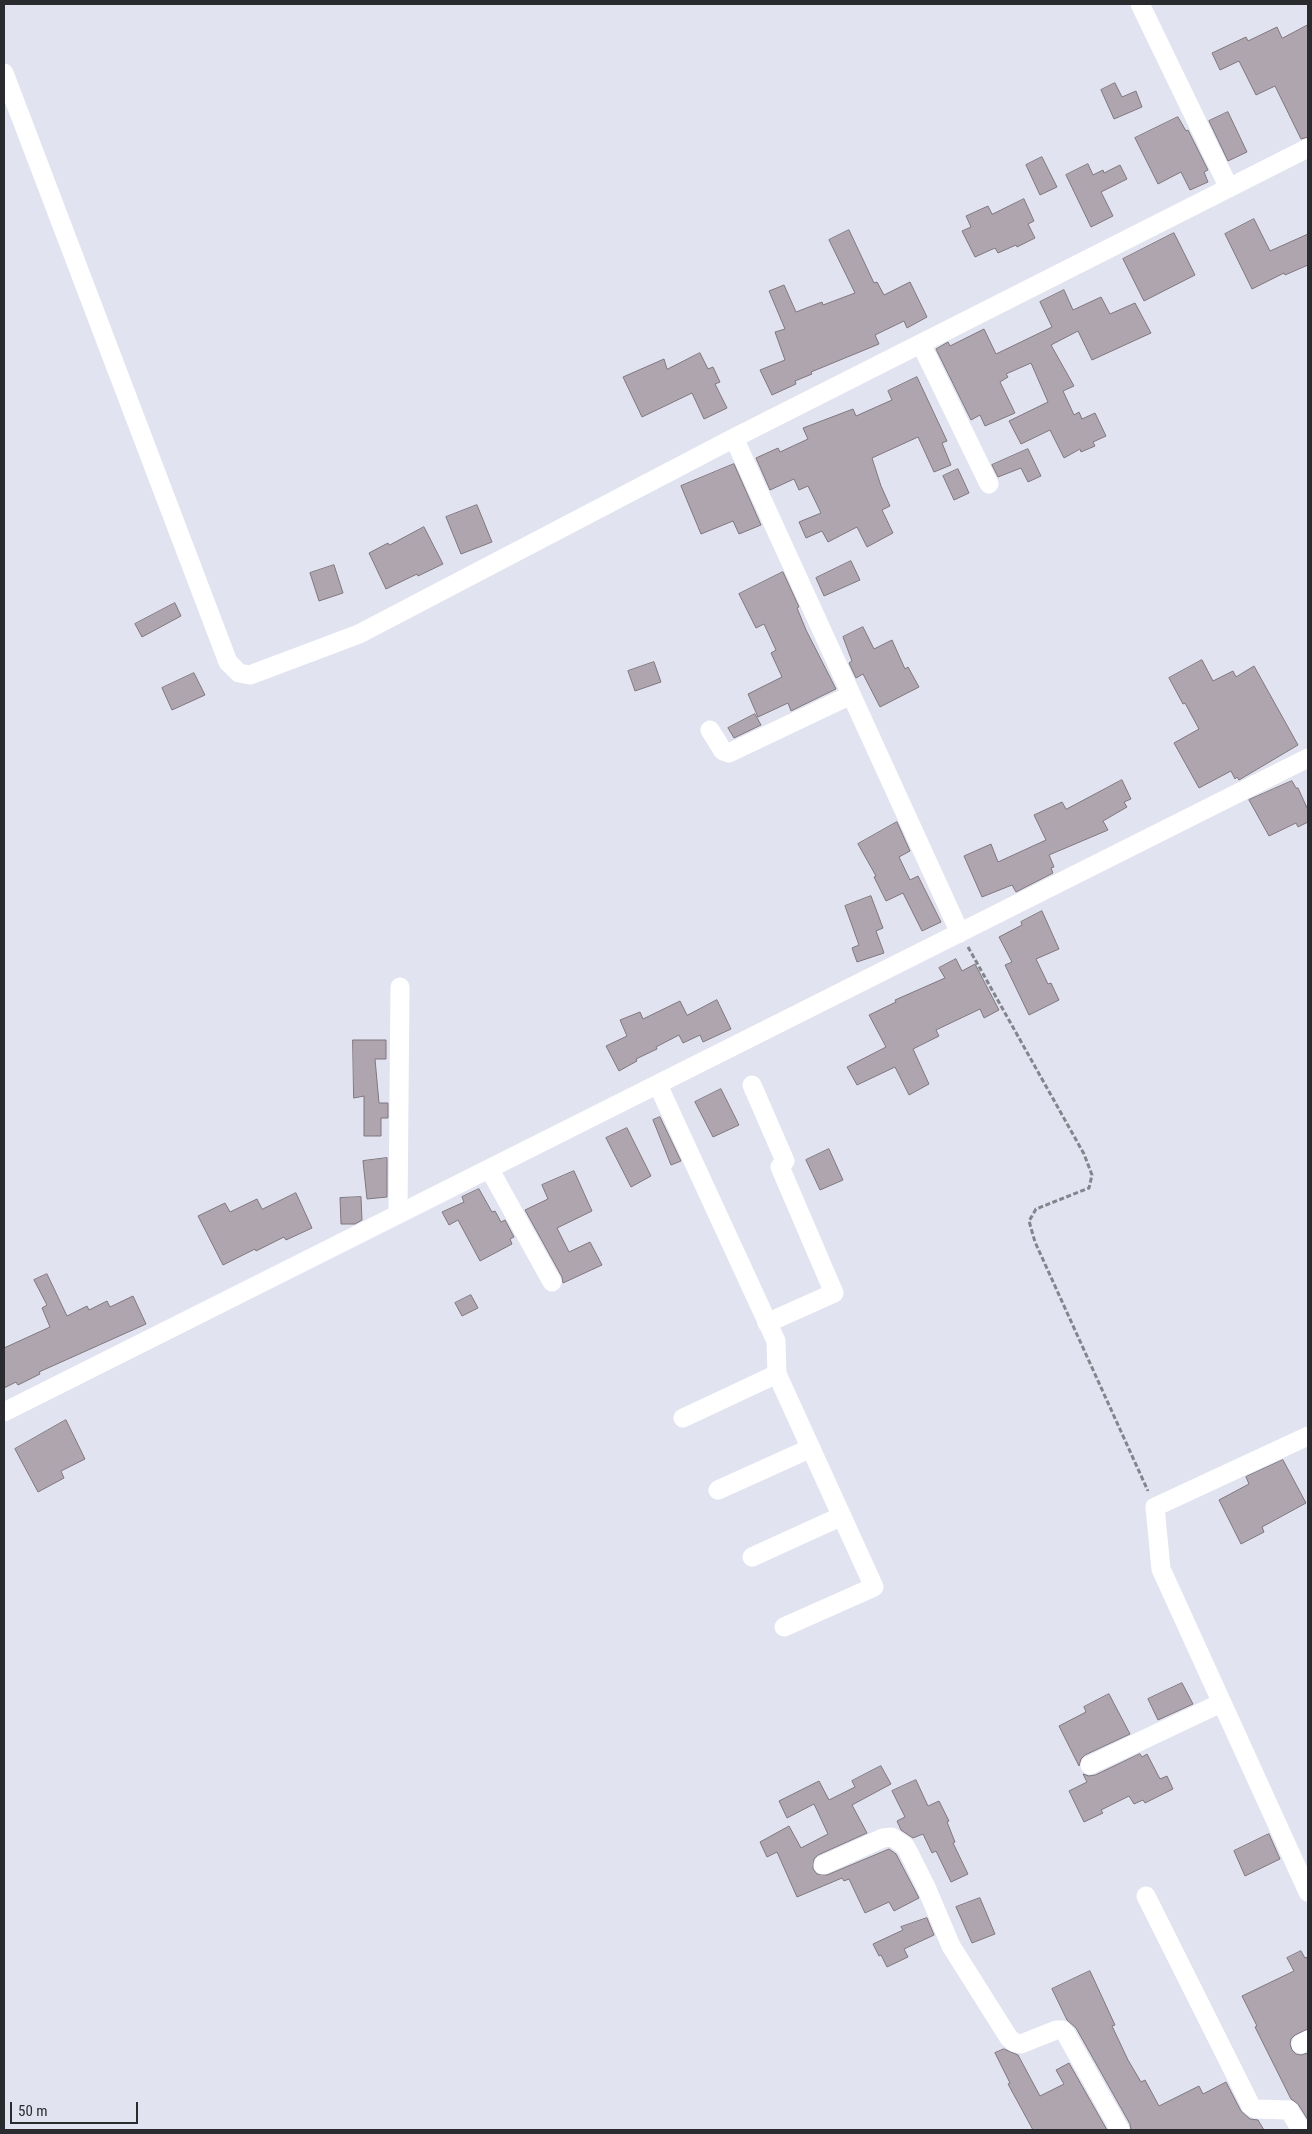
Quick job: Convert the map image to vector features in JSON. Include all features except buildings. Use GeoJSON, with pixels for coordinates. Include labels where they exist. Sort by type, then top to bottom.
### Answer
{"type":"FeatureCollection","features":[{"type":"Feature","properties":{"kind":"street"},"geometry":{"type":"LineString","coordinates":[[1140,4],[1229,188]]}},
{"type":"Feature","properties":{"kind":"street"},"geometry":{"type":"LineString","coordinates":[[4,73],[228,662],[239,673],[250,675],[359,634],[734,438],[1308,148]]}},
{"type":"Feature","properties":{"kind":"street"},"geometry":{"type":"LineString","coordinates":[[921,344],[989,484]]}},
{"type":"Feature","properties":{"kind":"street"},"geometry":{"type":"LineString","coordinates":[[734,438],[960,933]]}},
{"type":"Feature","properties":{"kind":"street"},"geometry":{"type":"LineString","coordinates":[[710,730],[723,751],[729,753],[851,696]]}},
{"type":"Feature","properties":{"kind":"street"},"geometry":{"type":"LineString","coordinates":[[4,1412],[398,1214],[490,1170],[1308,758]]}},
{"type":"Feature","properties":{"kind":"street"},"geometry":{"type":"LineString","coordinates":[[398,1214],[400,987]]}},
{"type":"Feature","properties":{"kind":"street"},"geometry":{"type":"LineString","coordinates":[[658,1085],[776,1341],[778,1374],[874,1587],[784,1628]]}},
{"type":"Feature","properties":{"kind":"street"},"geometry":{"type":"LineString","coordinates":[[752,1085],[785,1161],[780,1167],[834,1293],[767,1323]]}},
{"type":"Feature","properties":{"kind":"street"},"geometry":{"type":"LineString","coordinates":[[490,1170],[552,1282]]}},
{"type":"Feature","properties":{"kind":"street"},"geometry":{"type":"LineString","coordinates":[[683,1418],[778,1374]]}},
{"type":"Feature","properties":{"kind":"street"},"geometry":{"type":"LineString","coordinates":[[1308,1436],[1155,1508],[1161,1570],[1308,1892]]}},
{"type":"Feature","properties":{"kind":"street"},"geometry":{"type":"LineString","coordinates":[[718,1490],[811,1448]]}},
{"type":"Feature","properties":{"kind":"street"},"geometry":{"type":"LineString","coordinates":[[752,1557],[842,1516]]}},
{"type":"Feature","properties":{"kind":"street"},"geometry":{"type":"LineString","coordinates":[[1090,1764],[1221,1703]]}},
{"type":"Feature","properties":{"kind":"street"},"geometry":{"type":"LineString","coordinates":[[823,1865],[883,1838],[892,1838],[905,1846],[926,1887],[950,1946],[1009,2038],[1015,2044],[1021,2044],[1056,2030],[1062,2030],[1120,2130]]}},
{"type":"Feature","properties":{"kind":"street"},"geometry":{"type":"LineString","coordinates":[[1146,1896],[1252,2106],[1256,2109],[1289,2110],[1301,2130]]}},
{"type":"Feature","properties":{"kind":"path"},"geometry":{"type":"LineString","coordinates":[[960,933],[1084,1154],[1092,1175],[1088,1188],[1036,1209],[1029,1221],[1036,1242],[1155,1508]]}}]}
